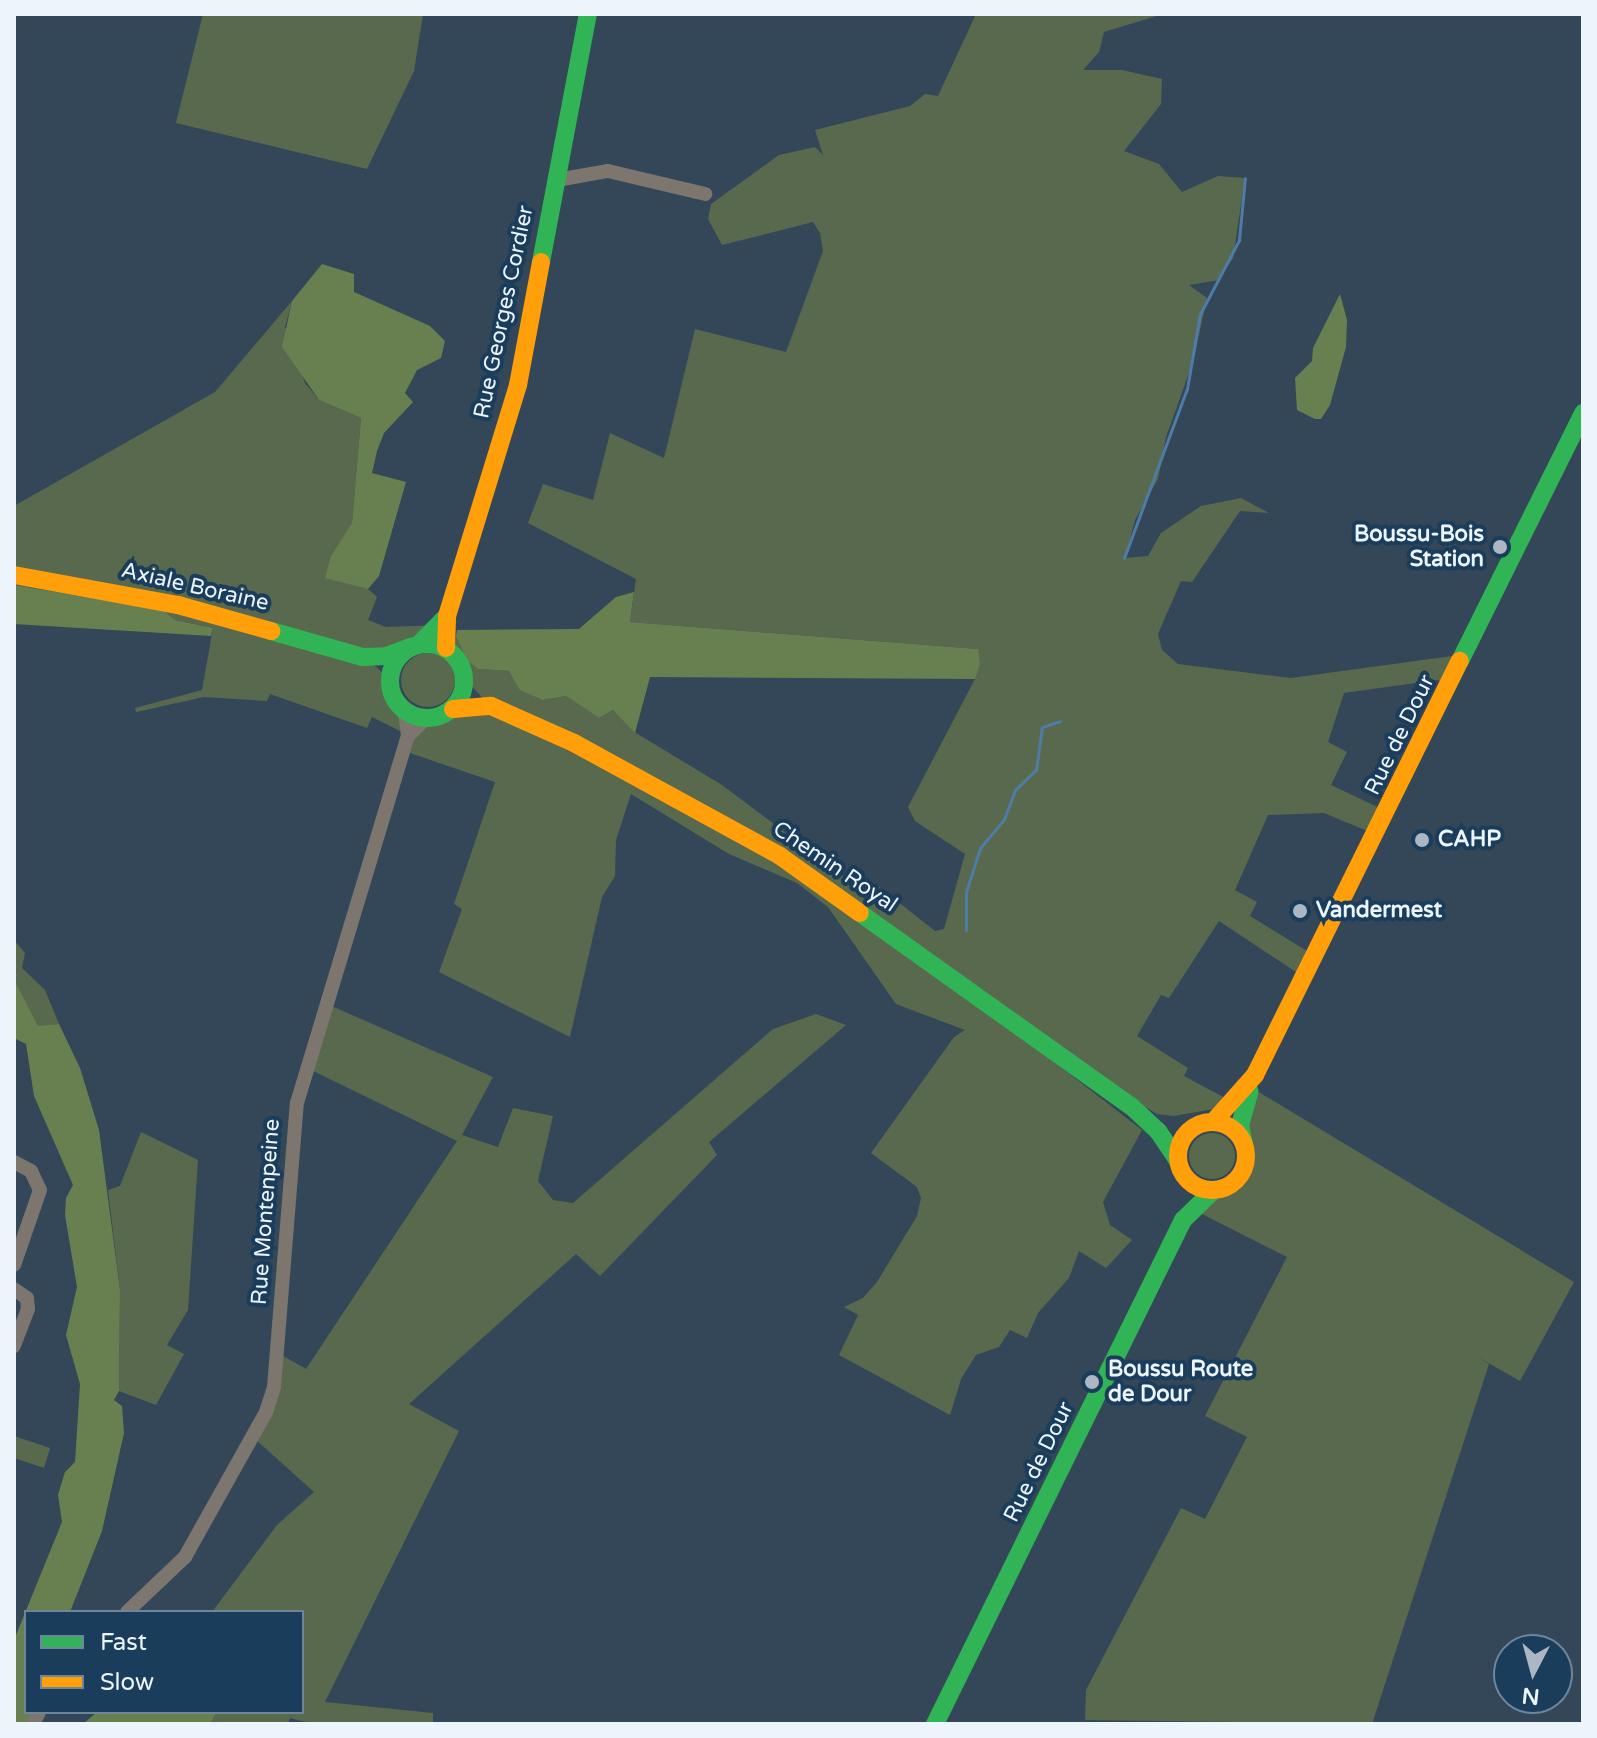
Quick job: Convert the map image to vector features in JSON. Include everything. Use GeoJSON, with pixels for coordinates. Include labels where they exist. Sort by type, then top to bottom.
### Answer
{"type":"FeatureCollection","features":[{"type":"Feature","properties":{"kind":"main road","name":"Rue Georges Cordier"},"geometry":{"type":"LineString","coordinates":[[446,648],[447,616],[518,385],[588,14]]}},
{"type":"Feature","properties":{"kind":"main road","name":"Rue de Dour"},"geometry":{"type":"LineString","coordinates":[[1255,1075],[1583,413]]}},
{"type":"Feature","properties":{"kind":"main road","name":"Axiale Boraine"},"geometry":{"type":"LineString","coordinates":[[14,575],[178,605],[362,657],[387,656],[415,646]]}},
{"type":"Feature","properties":{"kind":"main road","name":"Rue Georges Cordier"},"geometry":{"type":"LineString","coordinates":[[415,646],[447,616]]}},
{"type":"Feature","properties":{"kind":"main road"},"geometry":{"type":"LineString","coordinates":[[415,646],[446,648],[459,662],[465,679],[453,709],[425,719],[405,711],[390,680],[396,661],[415,646]]}},
{"type":"Feature","properties":{"kind":"main road","name":"Axiale Boraine"},"geometry":{"type":"LineString","coordinates":[[362,657],[390,680]]}},
{"type":"Feature","properties":{"kind":"main road","name":"Chemin Royal"},"geometry":{"type":"LineString","coordinates":[[465,679],[491,706],[635,773],[780,856],[1131,1106],[1158,1131],[1180,1167]]}},
{"type":"Feature","properties":{"kind":"main road","name":"Chemin Royal"},"geometry":{"type":"LineString","coordinates":[[453,709],[491,706]]}},
{"type":"Feature","properties":{"kind":"main road"},"geometry":{"type":"LineString","coordinates":[[1255,1075],[1241,1113],[1244,1144],[1240,1175],[1214,1190],[1196,1186],[1180,1167],[1180,1142],[1208,1122],[1255,1075]]}},
{"type":"Feature","properties":{"kind":"main road","name":"Chemin Royal"},"geometry":{"type":"LineString","coordinates":[[1131,1106],[1173,1124],[1208,1122]]}},
{"type":"Feature","properties":{"kind":"main road"},"geometry":{"type":"LineString","coordinates":[[1208,1122],[1232,1128],[1244,1144]]}},
{"type":"Feature","properties":{"kind":"main road","name":"Rue de Dour"},"geometry":{"type":"LineString","coordinates":[[1180,1167],[1183,1220]]}},
{"type":"Feature","properties":{"kind":"main road","name":"Rue de Dour"},"geometry":{"type":"LineString","coordinates":[[935,1724],[1183,1220],[1214,1190]]}},
{"type":"Feature","properties":{"kind":"street"},"geometry":{"type":"LineString","coordinates":[[557,180],[608,171],[705,194]]}},
{"type":"Feature","properties":{"kind":"street","name":"Rue Montenpeine"},"geometry":{"type":"LineString","coordinates":[[129,1610],[185,1557],[266,1412],[274,1387],[297,1103],[408,736],[405,711]]}},
{"type":"Feature","properties":{"kind":"street","name":"Rue Montenpeine"},"geometry":{"type":"LineString","coordinates":[[408,736],[425,719]]}},
{"type":"Feature","properties":{"kind":"street"},"geometry":{"type":"LineString","coordinates":[[14,1162],[31,1171],[40,1190],[14,1265]]}},
{"type":"Feature","properties":{"kind":"street"},"geometry":{"type":"LineString","coordinates":[[14,1289],[27,1298],[28,1309],[14,1346]]}},
{"type":"Feature","properties":{"kind":"green space"},"geometry":{"type":"Polygon","coordinates":[[[203,14],[423,14],[414,71],[367,169],[176,123],[203,14]]]}},
{"type":"Feature","properties":{"kind":"green space"},"geometry":{"type":"Polygon","coordinates":[[[976,14],[1163,14],[1104,32],[1099,52],[1083,70],[1122,70],[1162,79],[1161,104],[1124,151],[1159,164],[1182,192],[1218,176],[1245,178],[1233,258],[1219,280],[1189,285],[1207,298],[1193,362],[1166,437],[1158,479],[1135,520],[1125,558],[1148,556],[1161,533],[1201,506],[1241,498],[1269,513],[1240,511],[1192,582],[1181,581],[1158,634],[1162,650],[1178,664],[1291,678],[1452,656],[1451,686],[1437,680],[1344,693],[1328,742],[1347,752],[1331,785],[1388,812],[1377,835],[1324,813],[1268,815],[1235,890],[1257,902],[1250,916],[1315,956],[1305,978],[1219,921],[1169,998],[1161,995],[1137,1036],[1188,1068],[1184,1076],[1225,1098],[1214,1109],[1174,1116],[1157,1114],[1009,1027],[1142,1130],[1103,1202],[1110,1225],[1132,1240],[1106,1268],[1079,1251],[1069,1278],[1038,1313],[1027,1338],[1010,1330],[999,1347],[976,1355],[961,1379],[950,1415],[839,1355],[858,1315],[844,1307],[863,1298],[877,1282],[917,1216],[921,1198],[917,1187],[871,1153],[954,1037],[965,1030],[896,1004],[828,907],[797,883],[729,854],[631,794],[616,840],[615,876],[602,897],[570,1037],[439,972],[462,909],[454,904],[495,782],[404,751],[408,735],[372,717],[367,728],[270,694],[267,701],[204,697],[136,712],[135,708],[202,690],[213,628],[175,620],[163,610],[14,585],[14,506],[215,392],[292,301],[285,327],[305,383],[319,400],[361,418],[352,523],[325,577],[368,589],[377,597],[368,620],[386,627],[441,625],[374,665],[390,680],[405,711],[425,719],[489,705],[465,679],[453,654],[456,636],[478,669],[509,671],[543,700],[566,696],[599,718],[613,710],[636,733],[722,785],[855,885],[874,883],[935,931],[944,929],[965,854],[915,821],[908,807],[975,679],[978,649],[630,622],[636,579],[528,523],[543,484],[593,500],[610,433],[664,458],[695,329],[786,352],[823,251],[820,233],[813,222],[722,245],[708,219],[711,204],[779,155],[815,147],[823,155],[815,130],[910,106],[925,94],[938,96],[976,14]]]}},
{"type":"Feature","properties":{"kind":"green space"},"geometry":{"type":"Polygon","coordinates":[[[322,264],[354,274],[354,292],[430,326],[445,341],[441,358],[417,370],[405,393],[413,402],[384,433],[377,451],[372,473],[406,482],[379,576],[368,589],[325,578],[331,556],[352,523],[361,418],[319,400],[282,347],[292,301],[322,264]]]}},
{"type":"Feature","properties":{"kind":"green space"},"geometry":{"type":"Polygon","coordinates":[[[1340,294],[1347,320],[1346,347],[1330,405],[1321,419],[1315,419],[1297,410],[1295,378],[1312,361],[1313,348],[1340,294]]]}},
{"type":"Feature","properties":{"kind":"green space"},"geometry":{"type":"Polygon","coordinates":[[[14,585],[163,610],[175,620],[213,628],[211,636],[14,624],[14,585]]]}},
{"type":"Feature","properties":{"kind":"green space"},"geometry":{"type":"Polygon","coordinates":[[[634,592],[630,622],[978,649],[980,664],[975,679],[650,677],[635,733],[613,710],[599,718],[566,696],[543,700],[520,690],[509,671],[478,669],[467,660],[456,636],[457,630],[579,629],[616,597],[634,592]]]}},
{"type":"Feature","properties":{"kind":"green space"},"geometry":{"type":"Polygon","coordinates":[[[428,653],[447,661],[455,680],[447,699],[428,707],[409,699],[401,680],[409,661],[428,653]]]}},
{"type":"Feature","properties":{"kind":"green space"},"geometry":{"type":"Polygon","coordinates":[[[14,940],[25,953],[22,968],[45,990],[59,1024],[38,1027],[14,979],[14,940]]]}},
{"type":"Feature","properties":{"kind":"green space"},"geometry":{"type":"Polygon","coordinates":[[[14,979],[38,1026],[59,1024],[80,1068],[99,1130],[120,1290],[119,1391],[114,1400],[122,1406],[124,1433],[102,1531],[71,1610],[26,1610],[62,1522],[58,1495],[65,1472],[75,1462],[80,1384],[66,1335],[77,1287],[65,1215],[66,1198],[73,1185],[34,1096],[26,1044],[14,1038],[14,979]]]}},
{"type":"Feature","properties":{"kind":"green space"},"geometry":{"type":"Polygon","coordinates":[[[327,1004],[493,1077],[462,1135],[498,1147],[513,1108],[553,1116],[538,1181],[553,1200],[573,1203],[773,1029],[816,1014],[846,1025],[709,1142],[717,1155],[600,1276],[576,1254],[409,1404],[459,1431],[325,1702],[433,1713],[433,1724],[314,1724],[290,1718],[288,1724],[210,1724],[216,1714],[304,1714],[304,1610],[213,1610],[277,1525],[314,1492],[253,1437],[278,1353],[306,1369],[457,1141],[307,1068],[327,1004]]]}},
{"type":"Feature","properties":{"kind":"green space"},"geometry":{"type":"Polygon","coordinates":[[[1252,1088],[1574,1282],[1520,1381],[1478,1357],[1489,1364],[1372,1724],[1085,1720],[1086,1690],[1181,1508],[1205,1519],[1247,1437],[1205,1416],[1287,1257],[1192,1209],[1240,1175],[1246,1154],[1240,1125],[1252,1088]]]}},
{"type":"Feature","properties":{"kind":"green space"},"geometry":{"type":"Polygon","coordinates":[[[141,1132],[198,1160],[188,1310],[167,1345],[184,1354],[156,1405],[119,1391],[120,1290],[108,1190],[120,1186],[141,1132]]]}},
{"type":"Feature","properties":{"kind":"green space"},"geometry":{"type":"Polygon","coordinates":[[[1212,1133],[1228,1140],[1235,1156],[1228,1172],[1212,1179],[1196,1172],[1189,1156],[1196,1140],[1212,1133]]]}},
{"type":"Feature","properties":{"kind":"green space"},"geometry":{"type":"Polygon","coordinates":[[[14,1436],[50,1448],[44,1468],[14,1458],[14,1436]]]}},
{"type":"Feature","properties":{"kind":"green space"},"geometry":{"type":"Polygon","coordinates":[[[24,1615],[24,1714],[38,1714],[32,1724],[14,1724],[14,1640],[24,1615]]]}},
{"type":"Feature","properties":{"kind":"green space"},"geometry":{"type":"Polygon","coordinates":[[[95,1714],[216,1714],[210,1724],[83,1724],[95,1714]]]}},
{"type":"Feature","properties":{"kind":"waterway"},"geometry":{"type":"LineString","coordinates":[[1124,558],[1187,389],[1200,314],[1239,240],[1245,178]]}},
{"type":"Feature","properties":{"kind":"waterway"},"geometry":{"type":"LineString","coordinates":[[966,930],[966,892],[980,848],[1004,819],[1015,790],[1036,770],[1042,727],[1060,721]]}},
{"type":"Feature","properties":{"kind":"traffic: fast"},"geometry":{"type":"LineString","coordinates":[[541,262],[588,14]]}},
{"type":"Feature","properties":{"kind":"traffic: fast"},"geometry":{"type":"LineString","coordinates":[[1460,661],[1583,413]]}},
{"type":"Feature","properties":{"kind":"traffic: fast"},"geometry":{"type":"LineString","coordinates":[[419,644],[447,616]]}},
{"type":"Feature","properties":{"kind":"traffic: fast"},"geometry":{"type":"LineString","coordinates":[[271,631],[362,657],[387,656],[411,647]]}},
{"type":"Feature","properties":{"kind":"traffic: fast"},"geometry":{"type":"LineString","coordinates":[[420,644],[434,644],[448,650],[458,660],[464,681],[462,695],[448,712],[434,718],[420,718],[406,712],[396,702],[390,688],[390,674],[396,660],[406,650],[420,644]]}},
{"type":"Feature","properties":{"kind":"traffic: fast"},"geometry":{"type":"LineString","coordinates":[[860,913],[1131,1106],[1158,1131],[1178,1161]]}},
{"type":"Feature","properties":{"kind":"traffic: fast"},"geometry":{"type":"LineString","coordinates":[[1244,1144],[1240,1125],[1250,1091]]}},
{"type":"Feature","properties":{"kind":"traffic: fast"},"geometry":{"type":"LineString","coordinates":[[935,1724],[1183,1220],[1214,1190]]}},
{"type":"Feature","properties":{"kind":"traffic: slow"},"geometry":{"type":"LineString","coordinates":[[446,648],[447,616],[518,385],[541,262]]}},
{"type":"Feature","properties":{"kind":"traffic: slow"},"geometry":{"type":"LineString","coordinates":[[14,575],[178,605],[271,631]]}},
{"type":"Feature","properties":{"kind":"traffic: slow"},"geometry":{"type":"LineString","coordinates":[[1214,1121],[1255,1075],[1460,661]]}},
{"type":"Feature","properties":{"kind":"traffic: slow"},"geometry":{"type":"LineString","coordinates":[[453,709],[491,706],[574,743],[780,856],[860,913]]}},
{"type":"Feature","properties":{"kind":"traffic: slow"},"geometry":{"type":"LineString","coordinates":[[1219,1122],[1240,1137],[1246,1156],[1244,1169],[1236,1180],[1219,1190],[1205,1190],[1188,1180],[1180,1169],[1178,1149],[1188,1132],[1199,1124],[1219,1122]]}},
{"type":"Feature","properties":{"kind":"place","name":"Boussu-Bois Station"},"geometry":{"type":"Point","coordinates":[1500,547]}},
{"type":"Feature","properties":{"kind":"place","name":"CAHP"},"geometry":{"type":"Point","coordinates":[1422,840]}},
{"type":"Feature","properties":{"kind":"place","name":"Vandermest"},"geometry":{"type":"Point","coordinates":[1300,911]}},
{"type":"Feature","properties":{"kind":"place","name":"Boussu Route de Dour"},"geometry":{"type":"Point","coordinates":[1092,1382]}}]}
